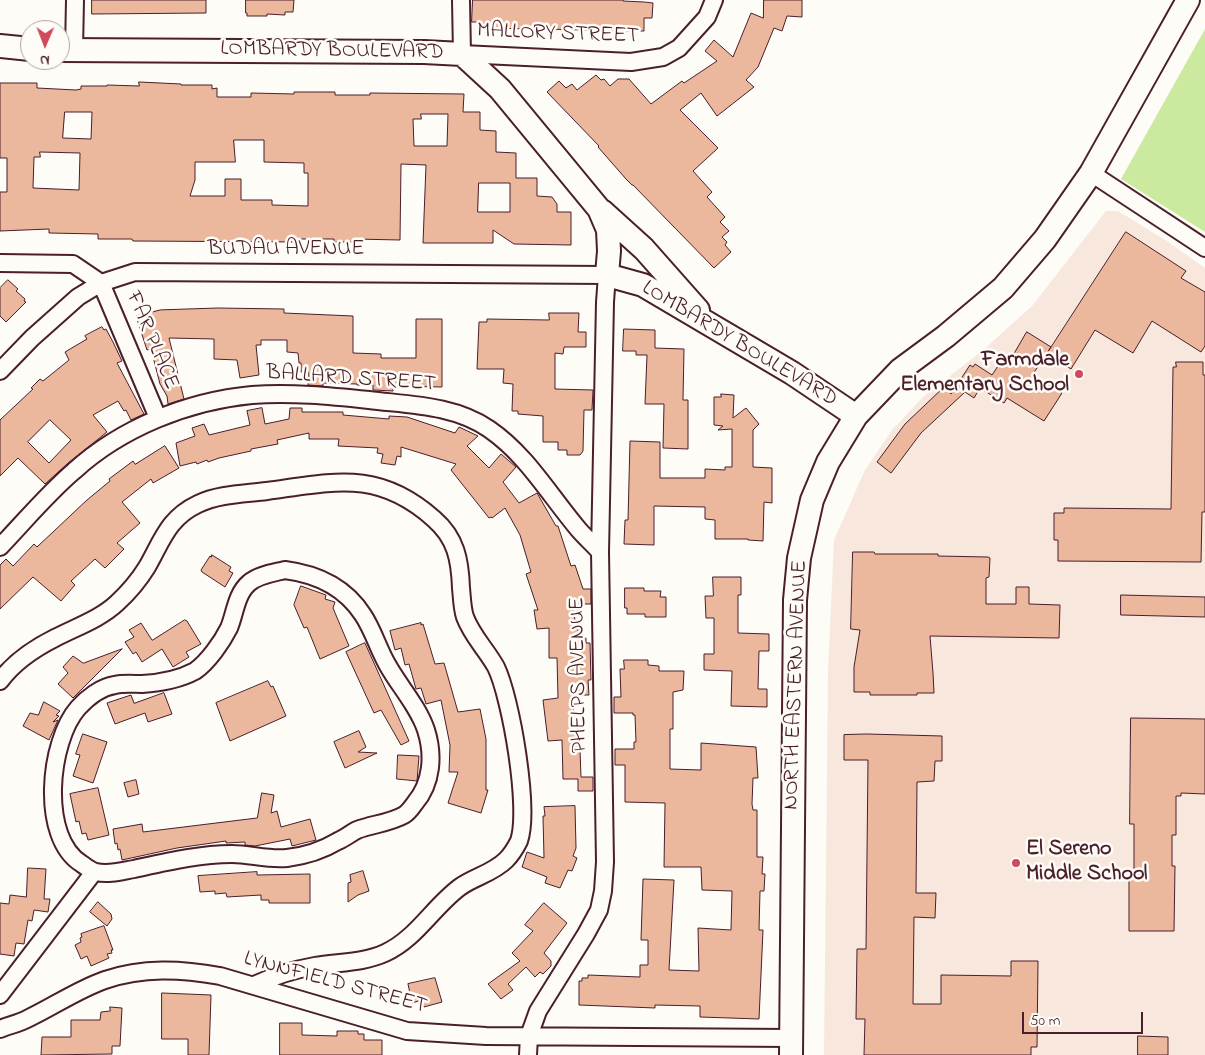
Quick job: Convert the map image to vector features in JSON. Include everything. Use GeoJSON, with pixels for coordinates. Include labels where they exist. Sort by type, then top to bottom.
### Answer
{"type":"FeatureCollection","features":[{"type":"Feature","properties":{"kind":"main road","name":"NORTH EASTERN AVENUE"},"geometry":{"type":"LineString","coordinates":[[791,1046],[795,600],[799,558],[812,500],[828,462],[856,416],[900,370],[946,336],[1003,288],[1045,239],[1091,173],[1188,0]]}},
{"type":"Feature","properties":{"kind":"main road"},"geometry":{"type":"LineString","coordinates":[[0,46],[20,48]]}},
{"type":"Feature","properties":{"kind":"main road","name":"LOMBARDY BOULEVARD"},"geometry":{"type":"LineString","coordinates":[[70,50],[414,52],[462,54],[500,89],[599,209],[608,230],[608,275],[643,285],[792,373],[856,416]]}},
{"type":"Feature","properties":{"kind":"main road"},"geometry":{"type":"LineString","coordinates":[[599,209],[644,249],[712,326]]}},
{"type":"Feature","properties":{"kind":"street"},"geometry":{"type":"LineString","coordinates":[[70,31],[75,0]]}},
{"type":"Feature","properties":{"kind":"street"},"geometry":{"type":"LineString","coordinates":[[461,0],[462,54]]}},
{"type":"Feature","properties":{"kind":"street","name":"MALLORY STREET"},"geometry":{"type":"LineString","coordinates":[[462,54],[631,62],[663,57],[679,48],[707,17],[714,0]]}},
{"type":"Feature","properties":{"kind":"street"},"geometry":{"type":"LineString","coordinates":[[1091,173],[1205,248]]}},
{"type":"Feature","properties":{"kind":"street"},"geometry":{"type":"LineString","coordinates":[[0,262],[73,264],[101,283]]}},
{"type":"Feature","properties":{"kind":"street","name":"BUDAU AVENUE"},"geometry":{"type":"LineString","coordinates":[[0,371],[32,338],[78,298],[101,283],[135,272],[608,275]]}},
{"type":"Feature","properties":{"kind":"street","name":"PHELPS AVENUE"},"geometry":{"type":"LineString","coordinates":[[528,1055],[529,1036],[538,1010],[599,910],[603,891],[605,862],[600,552],[604,302],[608,275]]}},
{"type":"Feature","properties":{"kind":"street","name":"FAR PLACE"},"geometry":{"type":"LineString","coordinates":[[101,283],[158,418]]}},
{"type":"Feature","properties":{"kind":"street","name":"BALLARD STREET"},"geometry":{"type":"LineString","coordinates":[[0,547],[74,470],[132,430],[158,418],[210,403],[251,395],[291,395],[345,398],[441,409],[466,416],[489,429],[514,450],[600,552]]}},
{"type":"Feature","properties":{"kind":"street"},"geometry":{"type":"LineString","coordinates":[[0,681],[27,654],[54,638],[95,619],[115,605],[136,583],[148,566],[166,529],[197,504],[231,496],[337,482],[363,482],[399,494],[437,521],[457,553],[464,614],[473,635],[496,668],[508,703],[522,789],[522,818],[518,842],[506,860],[460,887],[406,941],[385,953],[364,960],[278,973],[254,985]]}},
{"type":"Feature","properties":{"kind":"street"},"geometry":{"type":"LineString","coordinates":[[285,570],[304,572],[327,582],[344,594],[362,613],[387,664],[419,714],[427,731],[431,755],[429,778],[423,794],[407,814],[386,823],[356,830],[335,843],[306,855],[284,859],[235,853],[212,854],[177,859],[113,873],[94,872],[76,861],[61,840],[54,817],[54,779],[58,749],[64,731],[77,709],[97,691],[114,685],[148,684],[175,678],[196,670],[217,649],[229,627],[238,600],[248,584],[266,574],[285,570]]}},
{"type":"Feature","properties":{"kind":"street"},"geometry":{"type":"LineString","coordinates":[[0,995],[94,872]]}},
{"type":"Feature","properties":{"kind":"street","name":"LYNNFIELD STREET"},"geometry":{"type":"LineString","coordinates":[[0,1029],[27,1019],[104,980],[131,973],[158,970],[188,970],[254,985],[310,1004],[407,1031],[486,1036],[791,1046]]}},
{"type":"Feature","properties":{"kind":"shaded area","name":"El Sereno Middle School"},"geometry":{"type":"Polygon","coordinates":[[[1106,211],[1118,211],[1167,241],[1205,268],[1205,1055],[824,1055],[828,671],[834,540],[865,470],[892,430],[923,397],[982,351],[1032,306],[1106,211]]]}},
{"type":"Feature","properties":{"kind":"green space"},"geometry":{"type":"Polygon","coordinates":[[[1205,29],[1205,232],[1121,179],[1205,29]]]}},
{"type":"Feature","properties":{"kind":"building"},"geometry":{"type":"Polygon","coordinates":[[[92,0],[206,0],[206,13],[92,14],[92,0]]]}},
{"type":"Feature","properties":{"kind":"building"},"geometry":{"type":"Polygon","coordinates":[[[246,0],[294,0],[293,12],[285,12],[285,15],[247,16],[246,0]]]}},
{"type":"Feature","properties":{"kind":"building"},"geometry":{"type":"Polygon","coordinates":[[[473,0],[623,0],[653,3],[652,18],[644,18],[644,31],[481,28],[481,22],[472,22],[473,0]]]}},
{"type":"Feature","properties":{"kind":"building"},"geometry":{"type":"Polygon","coordinates":[[[764,0],[802,0],[802,17],[787,16],[782,31],[774,28],[758,67],[746,80],[754,87],[717,116],[701,93],[680,110],[718,148],[693,171],[712,192],[707,197],[725,217],[720,222],[729,231],[722,237],[727,242],[725,245],[731,252],[714,268],[626,179],[599,146],[547,92],[559,81],[566,88],[572,84],[577,90],[596,75],[601,80],[604,79],[610,86],[618,79],[629,79],[651,104],[682,81],[684,83],[717,61],[705,51],[714,40],[733,57],[751,13],[763,18],[764,0]]]}},
{"type":"Feature","properties":{"kind":"building"},"geometry":{"type":"Polygon","coordinates":[[[139,82],[212,85],[212,89],[217,88],[217,97],[251,97],[251,93],[294,94],[294,92],[335,92],[335,95],[370,95],[370,93],[464,94],[463,112],[480,112],[480,130],[496,131],[496,152],[516,153],[516,178],[537,178],[537,196],[552,197],[557,204],[557,212],[571,212],[571,245],[514,244],[493,230],[493,243],[423,243],[426,165],[401,164],[400,240],[354,239],[354,242],[334,242],[334,239],[299,239],[299,242],[133,241],[132,239],[98,239],[98,234],[49,233],[49,229],[0,231],[0,192],[7,192],[7,158],[0,158],[0,83],[37,83],[37,88],[76,90],[81,89],[81,86],[139,86],[139,82]],[[65,112],[63,138],[91,139],[92,112],[65,112]],[[421,114],[421,119],[413,119],[414,146],[447,146],[448,114],[421,114]],[[234,140],[235,162],[195,162],[195,180],[190,196],[225,196],[225,179],[241,179],[241,200],[272,200],[272,205],[308,206],[308,173],[304,173],[304,163],[264,162],[264,140],[234,140]],[[40,152],[40,157],[34,157],[33,188],[79,190],[80,153],[40,152]],[[479,183],[478,212],[510,212],[510,183],[479,183]]]}},
{"type":"Feature","properties":{"kind":"building"},"geometry":{"type":"Polygon","coordinates":[[[1126,232],[1186,271],[1181,278],[1205,292],[1205,346],[1201,352],[1152,321],[1133,353],[1095,330],[1071,369],[1047,354],[1126,232]]]}},
{"type":"Feature","properties":{"kind":"building"},"geometry":{"type":"Polygon","coordinates":[[[8,280],[18,289],[16,291],[26,302],[6,322],[0,316],[0,288],[8,280]]]}},
{"type":"Feature","properties":{"kind":"building"},"geometry":{"type":"Polygon","coordinates":[[[218,308],[284,309],[284,313],[353,316],[353,353],[381,354],[381,358],[416,358],[416,319],[442,319],[442,387],[393,386],[393,391],[373,390],[373,385],[323,383],[323,386],[308,385],[309,373],[301,372],[298,353],[287,352],[287,340],[261,340],[261,345],[256,345],[259,375],[240,378],[237,360],[214,359],[214,339],[169,338],[184,399],[168,404],[167,396],[160,384],[151,349],[147,350],[136,316],[160,310],[218,308]]]}},
{"type":"Feature","properties":{"kind":"building"},"geometry":{"type":"Polygon","coordinates":[[[549,313],[579,313],[578,332],[586,332],[586,347],[564,347],[563,354],[555,353],[555,389],[593,390],[592,410],[584,410],[583,451],[580,455],[567,455],[567,450],[558,450],[558,442],[543,442],[543,416],[518,414],[518,411],[512,411],[513,384],[503,383],[504,369],[477,369],[479,322],[487,322],[487,319],[549,320],[549,313]]]}},
{"type":"Feature","properties":{"kind":"building"},"geometry":{"type":"Polygon","coordinates":[[[102,327],[104,330],[106,329],[122,361],[117,363],[144,414],[131,420],[126,410],[124,411],[118,401],[93,415],[107,432],[45,484],[18,458],[0,476],[0,420],[33,389],[31,388],[40,379],[43,381],[69,360],[65,352],[87,339],[85,336],[102,327]],[[50,420],[28,442],[49,463],[71,440],[50,420]]]}},
{"type":"Feature","properties":{"kind":"building"},"geometry":{"type":"Polygon","coordinates":[[[624,329],[655,330],[655,348],[684,349],[683,400],[688,400],[688,449],[663,448],[664,404],[645,404],[647,355],[636,355],[636,351],[623,351],[624,329]]]}},
{"type":"Feature","properties":{"kind":"building"},"geometry":{"type":"Polygon","coordinates":[[[1027,332],[1051,347],[1033,374],[1062,393],[1044,421],[1007,398],[1004,403],[980,388],[974,398],[965,392],[921,433],[891,473],[877,462],[905,424],[944,387],[951,394],[970,365],[973,367],[975,364],[992,375],[1006,354],[1011,358],[1027,332]]]}},
{"type":"Feature","properties":{"kind":"building"},"geometry":{"type":"Polygon","coordinates":[[[1176,362],[1203,362],[1203,375],[1205,375],[1205,512],[1202,512],[1201,562],[1058,561],[1058,540],[1054,540],[1054,513],[1064,513],[1064,508],[1171,509],[1173,367],[1176,367],[1176,362]]]}},
{"type":"Feature","properties":{"kind":"building"},"geometry":{"type":"Polygon","coordinates":[[[721,394],[734,395],[733,418],[746,408],[759,424],[753,430],[753,467],[772,468],[772,503],[764,502],[763,541],[715,539],[715,520],[705,519],[705,507],[654,506],[654,545],[624,544],[625,520],[628,520],[630,441],[660,442],[660,478],[705,478],[705,469],[725,470],[725,467],[732,467],[732,429],[718,430],[723,426],[714,425],[714,397],[721,397],[721,394]]]}},
{"type":"Feature","properties":{"kind":"building"},"geometry":{"type":"Polygon","coordinates":[[[262,408],[265,424],[289,419],[290,408],[302,408],[302,412],[343,412],[343,415],[389,419],[389,416],[407,417],[455,433],[459,427],[478,436],[467,446],[489,468],[501,454],[516,467],[503,482],[519,503],[537,493],[556,526],[558,526],[571,566],[575,565],[583,589],[591,589],[591,604],[572,604],[577,630],[583,630],[583,638],[586,638],[586,643],[590,643],[591,680],[588,680],[589,695],[572,695],[578,750],[580,750],[581,777],[593,777],[593,791],[578,791],[578,779],[563,779],[562,740],[548,741],[543,700],[558,698],[557,658],[549,658],[549,628],[537,629],[534,610],[538,610],[526,574],[531,572],[520,535],[505,508],[492,518],[489,518],[451,470],[456,464],[401,447],[401,457],[397,456],[395,465],[381,463],[383,454],[377,453],[378,448],[338,446],[339,439],[309,439],[309,433],[277,440],[278,444],[251,449],[251,451],[208,462],[207,460],[197,464],[196,462],[180,466],[176,443],[195,436],[192,428],[204,424],[209,435],[250,425],[247,411],[262,408]]]}},
{"type":"Feature","properties":{"kind":"building"},"geometry":{"type":"Polygon","coordinates":[[[165,446],[179,468],[153,483],[151,479],[122,502],[140,523],[117,543],[124,549],[105,568],[95,559],[71,581],[75,585],[61,601],[33,577],[0,609],[0,565],[6,559],[13,566],[34,544],[37,547],[110,481],[109,479],[133,461],[135,464],[165,446]]]}},
{"type":"Feature","properties":{"kind":"building"},"geometry":{"type":"Polygon","coordinates":[[[853,552],[988,557],[990,558],[989,577],[986,578],[986,604],[1016,604],[1016,587],[1029,587],[1029,604],[1060,605],[1059,638],[930,636],[934,693],[870,695],[870,692],[854,692],[854,667],[860,630],[851,629],[853,552]]]}},
{"type":"Feature","properties":{"kind":"building"},"geometry":{"type":"Polygon","coordinates":[[[212,555],[231,567],[229,571],[233,573],[225,587],[201,570],[212,555]]]}},
{"type":"Feature","properties":{"kind":"building"},"geometry":{"type":"Polygon","coordinates":[[[713,577],[741,577],[741,595],[738,595],[738,633],[769,634],[769,651],[759,651],[758,689],[767,689],[767,707],[731,706],[732,671],[704,670],[704,654],[714,654],[714,618],[706,618],[705,596],[713,596],[713,577]]]}},
{"type":"Feature","properties":{"kind":"building"},"geometry":{"type":"Polygon","coordinates":[[[301,586],[326,595],[325,599],[335,602],[333,608],[349,646],[320,659],[307,627],[304,628],[294,605],[301,586]]]}},
{"type":"Feature","properties":{"kind":"building"},"geometry":{"type":"Polygon","coordinates":[[[625,588],[644,588],[644,591],[661,591],[660,597],[666,597],[666,617],[645,617],[645,614],[627,614],[627,608],[625,608],[625,588]]]}},
{"type":"Feature","properties":{"kind":"building"},"geometry":{"type":"Polygon","coordinates":[[[1121,595],[1205,597],[1205,617],[1121,615],[1121,595]]]}},
{"type":"Feature","properties":{"kind":"building"},"geometry":{"type":"Polygon","coordinates":[[[185,620],[201,644],[186,652],[189,657],[173,667],[162,649],[142,662],[136,652],[133,654],[125,642],[134,637],[129,630],[141,623],[152,640],[185,620]]]}},
{"type":"Feature","properties":{"kind":"building"},"geometry":{"type":"Polygon","coordinates":[[[421,623],[421,625],[423,624],[435,664],[444,663],[458,712],[480,709],[486,739],[486,790],[488,790],[481,813],[448,803],[458,772],[449,772],[450,745],[441,700],[426,704],[421,688],[416,689],[409,664],[405,665],[401,648],[395,650],[390,631],[421,623]]]}},
{"type":"Feature","properties":{"kind":"building"},"geometry":{"type":"Polygon","coordinates":[[[365,643],[409,741],[401,745],[381,710],[374,713],[346,652],[365,643]]]}},
{"type":"Feature","properties":{"kind":"building"},"geometry":{"type":"Polygon","coordinates":[[[122,649],[73,698],[58,684],[68,673],[63,667],[73,656],[83,663],[122,649]]]}},
{"type":"Feature","properties":{"kind":"building"},"geometry":{"type":"Polygon","coordinates":[[[624,660],[648,660],[648,665],[659,666],[659,671],[684,671],[683,690],[673,692],[673,729],[670,729],[670,769],[701,770],[701,743],[756,747],[758,778],[753,778],[752,804],[753,810],[757,810],[757,857],[763,857],[762,874],[765,874],[764,891],[760,891],[759,930],[763,930],[759,1019],[700,1017],[700,1006],[655,1005],[655,1008],[579,1005],[579,981],[582,981],[582,978],[588,978],[588,975],[640,977],[640,965],[648,965],[648,940],[641,940],[643,879],[674,880],[669,970],[699,971],[698,928],[731,930],[732,891],[702,890],[701,867],[664,867],[665,803],[625,802],[625,765],[615,765],[615,749],[634,749],[634,742],[636,742],[635,715],[633,713],[614,713],[614,697],[621,697],[620,669],[624,669],[624,660]]]}},
{"type":"Feature","properties":{"kind":"building"},"geometry":{"type":"Polygon","coordinates":[[[268,681],[271,687],[273,686],[286,716],[230,741],[216,703],[268,681]]]}},
{"type":"Feature","properties":{"kind":"building"},"geometry":{"type":"Polygon","coordinates":[[[164,693],[172,714],[148,722],[145,713],[115,724],[107,703],[131,695],[134,703],[164,693]]]}},
{"type":"Feature","properties":{"kind":"building"},"geometry":{"type":"Polygon","coordinates":[[[44,702],[60,711],[56,715],[59,716],[53,722],[58,720],[49,740],[23,726],[30,713],[38,715],[44,702]]]}},
{"type":"Feature","properties":{"kind":"building"},"geometry":{"type":"Polygon","coordinates":[[[1131,718],[1205,719],[1205,794],[1181,793],[1181,796],[1176,796],[1176,835],[1172,835],[1172,866],[1175,866],[1174,931],[1129,931],[1129,876],[1134,876],[1134,824],[1130,824],[1131,718]]]}},
{"type":"Feature","properties":{"kind":"building"},"geometry":{"type":"Polygon","coordinates":[[[359,731],[366,747],[358,752],[377,753],[345,768],[334,742],[359,731]]]}},
{"type":"Feature","properties":{"kind":"building"},"geometry":{"type":"Polygon","coordinates":[[[83,734],[107,742],[93,783],[73,776],[80,755],[76,754],[83,734]]]}},
{"type":"Feature","properties":{"kind":"building"},"geometry":{"type":"Polygon","coordinates":[[[844,735],[942,736],[942,761],[935,761],[934,781],[917,782],[916,893],[936,893],[935,918],[914,917],[913,1004],[941,1004],[941,975],[1011,976],[1011,961],[1038,961],[1037,1047],[1031,1047],[1031,1055],[864,1055],[865,1019],[856,1019],[857,949],[866,949],[868,760],[844,760],[844,735]]]}},
{"type":"Feature","properties":{"kind":"building"},"geometry":{"type":"Polygon","coordinates":[[[398,755],[419,756],[417,781],[397,779],[398,755]]]}},
{"type":"Feature","properties":{"kind":"building"},"geometry":{"type":"Polygon","coordinates":[[[136,780],[139,794],[128,797],[124,783],[136,780]]]}},
{"type":"Feature","properties":{"kind":"building"},"geometry":{"type":"Polygon","coordinates":[[[98,788],[109,835],[88,840],[86,833],[82,834],[79,821],[76,822],[70,794],[98,788]]]}},
{"type":"Feature","properties":{"kind":"building"},"geometry":{"type":"Polygon","coordinates":[[[262,793],[274,795],[271,813],[277,811],[281,827],[310,819],[316,840],[292,846],[290,839],[255,846],[245,845],[245,842],[226,843],[226,841],[177,848],[122,860],[120,849],[118,850],[117,843],[115,844],[113,829],[142,824],[143,832],[257,818],[262,793]]]}},
{"type":"Feature","properties":{"kind":"building"},"geometry":{"type":"Polygon","coordinates":[[[575,806],[576,848],[573,856],[577,858],[572,871],[568,870],[560,888],[545,883],[547,877],[522,867],[527,852],[544,858],[544,807],[575,806]]]}},
{"type":"Feature","properties":{"kind":"building"},"geometry":{"type":"Polygon","coordinates":[[[28,868],[46,869],[44,899],[50,899],[48,912],[34,910],[32,921],[28,920],[24,944],[16,943],[14,956],[0,954],[0,903],[9,904],[10,895],[26,897],[28,868]]]}},
{"type":"Feature","properties":{"kind":"building"},"geometry":{"type":"Polygon","coordinates":[[[363,871],[369,891],[358,895],[348,902],[348,883],[351,882],[350,875],[363,871]]]}},
{"type":"Feature","properties":{"kind":"building"},"geometry":{"type":"Polygon","coordinates":[[[257,872],[257,875],[310,874],[310,903],[269,903],[269,900],[261,900],[261,895],[227,897],[226,893],[215,894],[215,891],[200,892],[198,876],[257,872]]]}},
{"type":"Feature","properties":{"kind":"building"},"geometry":{"type":"Polygon","coordinates":[[[98,902],[111,914],[112,919],[107,926],[90,912],[98,902]]]}},
{"type":"Feature","properties":{"kind":"building"},"geometry":{"type":"Polygon","coordinates":[[[544,903],[567,923],[544,953],[551,961],[551,966],[543,974],[540,972],[535,977],[526,967],[508,984],[513,990],[501,999],[488,984],[520,961],[512,953],[533,931],[525,925],[544,903]]]}},
{"type":"Feature","properties":{"kind":"building"},"geometry":{"type":"Polygon","coordinates":[[[104,926],[113,950],[111,950],[112,953],[107,954],[109,958],[91,966],[87,956],[81,959],[75,945],[81,942],[81,934],[104,926]]]}},
{"type":"Feature","properties":{"kind":"building"},"geometry":{"type":"Polygon","coordinates":[[[435,978],[442,1002],[424,1007],[422,1000],[412,1003],[408,984],[435,978]]]}},
{"type":"Feature","properties":{"kind":"building"},"geometry":{"type":"Polygon","coordinates":[[[162,993],[211,995],[209,1055],[188,1055],[188,1039],[162,1039],[162,993]]]}},
{"type":"Feature","properties":{"kind":"building"},"geometry":{"type":"Polygon","coordinates":[[[110,1007],[122,1008],[120,1046],[112,1046],[112,1054],[41,1055],[42,1037],[71,1037],[71,1020],[100,1020],[101,1012],[110,1011],[110,1007]]]}},
{"type":"Feature","properties":{"kind":"building"},"geometry":{"type":"Polygon","coordinates":[[[280,1023],[302,1023],[302,1035],[337,1036],[337,1031],[358,1031],[358,1034],[364,1034],[364,1040],[382,1040],[382,1055],[280,1055],[280,1023]]]}},
{"type":"Feature","properties":{"kind":"building"},"geometry":{"type":"Polygon","coordinates":[[[1138,1036],[1168,1037],[1168,1055],[1138,1055],[1138,1036]]]}},
{"type":"Feature","properties":{"kind":"place","name":"Farmdale Elementary School"},"geometry":{"type":"Point","coordinates":[1079,374]}},
{"type":"Feature","properties":{"kind":"place","name":"El Sereno Middle School"},"geometry":{"type":"Point","coordinates":[1016,863]}}]}
